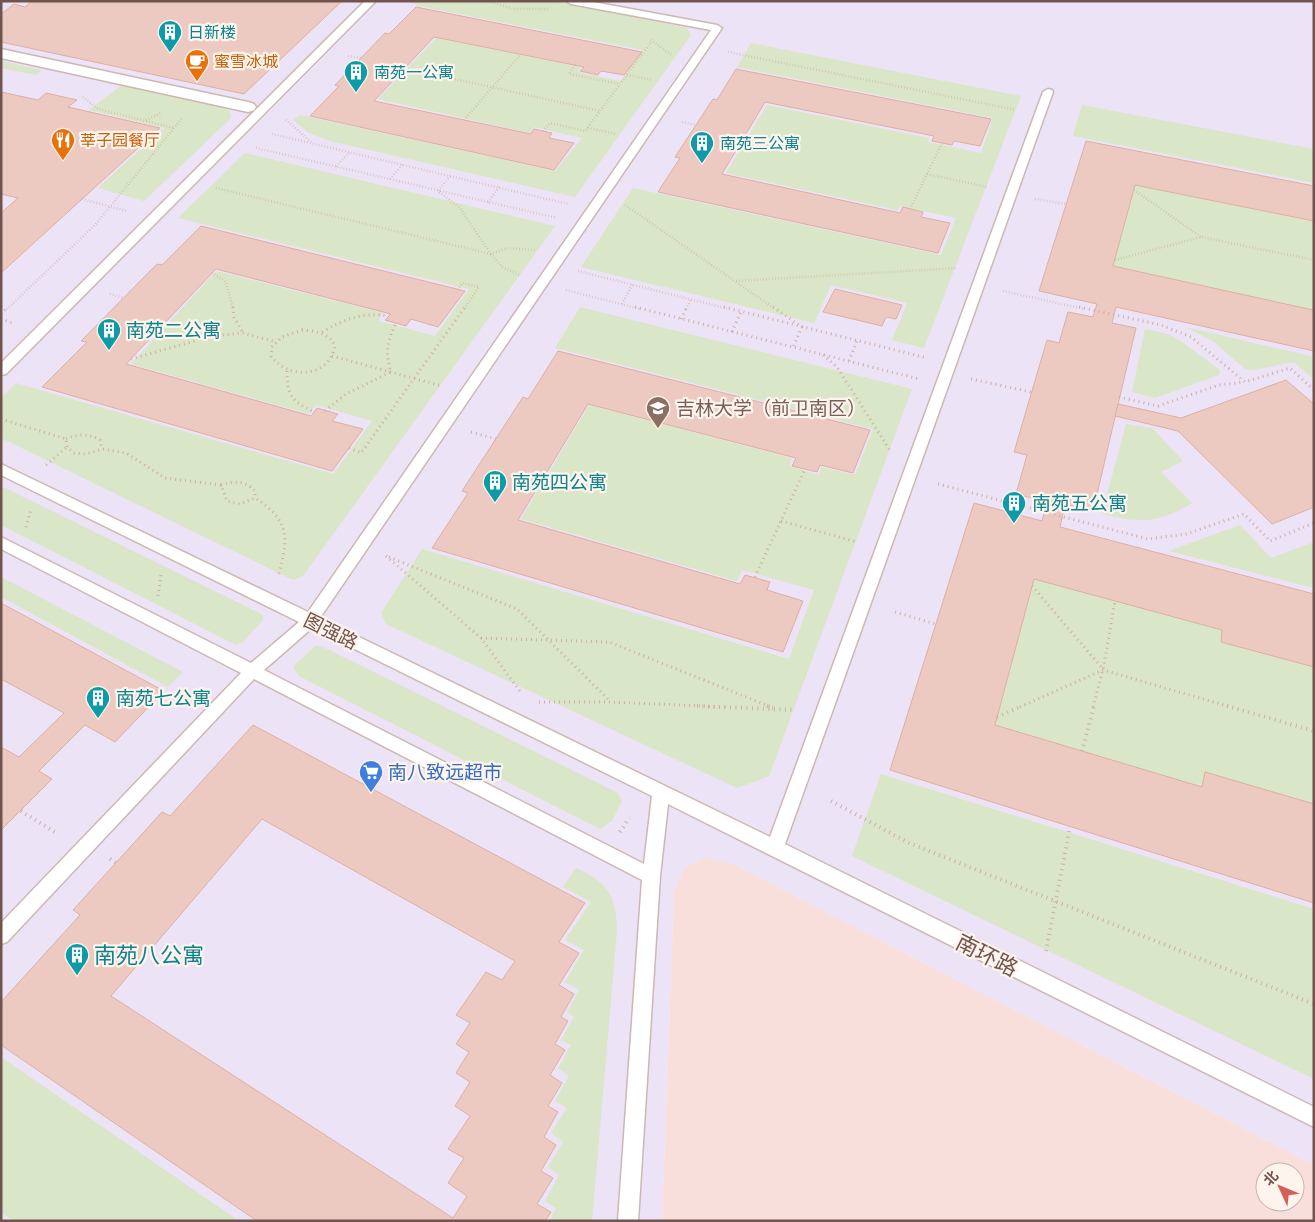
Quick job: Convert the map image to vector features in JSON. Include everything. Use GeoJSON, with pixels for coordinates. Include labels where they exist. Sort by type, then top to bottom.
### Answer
{"type":"FeatureCollection","features":[{"type":"Feature","properties":{"kind":"street"},"geometry":{"type":"LineString","coordinates":[[1,53],[248,107]]}},
{"type":"Feature","properties":{"kind":"lane"},"geometry":{"type":"LineString","coordinates":[[1,371],[371,1]]}},
{"type":"Feature","properties":{"kind":"lane"},"geometry":{"type":"LineString","coordinates":[[1,936],[252,671],[310,621],[717,28],[571,1]]}},
{"type":"Feature","properties":{"kind":"lane"},"geometry":{"type":"LineString","coordinates":[[775,848],[1048,92]]}},
{"type":"Feature","properties":{"kind":"lane","name":"图强路"},"geometry":{"type":"LineString","coordinates":[[1,469],[661,792]]}},
{"type":"Feature","properties":{"kind":"lane"},"geometry":{"type":"LineString","coordinates":[[1,542],[651,876]]}},
{"type":"Feature","properties":{"kind":"lane"},"geometry":{"type":"LineString","coordinates":[[628,1221],[651,876],[661,792]]}},
{"type":"Feature","properties":{"kind":"lane","name":"南环路"},"geometry":{"type":"LineString","coordinates":[[661,792],[1314,1118]]}},
{"type":"Feature","properties":{"kind":"path"},"geometry":{"type":"LineString","coordinates":[[543,131],[550,123],[585,131],[652,41]]}},
{"type":"Feature","properties":{"kind":"path"},"geometry":{"type":"LineString","coordinates":[[727,52],[1019,110]]}},
{"type":"Feature","properties":{"kind":"path"},"geometry":{"type":"LineString","coordinates":[[464,120],[521,54]]}},
{"type":"Feature","properties":{"kind":"path"},"geometry":{"type":"LineString","coordinates":[[575,65],[569,74],[620,84]]}},
{"type":"Feature","properties":{"kind":"path"},"geometry":{"type":"LineString","coordinates":[[405,68],[600,111]]}},
{"type":"Feature","properties":{"kind":"path"},"geometry":{"type":"LineString","coordinates":[[627,74],[654,80]]}},
{"type":"Feature","properties":{"kind":"path"},"geometry":{"type":"LineString","coordinates":[[1,314],[95,225],[192,106],[194,95]]}},
{"type":"Feature","properties":{"kind":"path"},"geometry":{"type":"LineString","coordinates":[[81,96],[98,109],[174,128]]}},
{"type":"Feature","properties":{"kind":"path"},"geometry":{"type":"LineString","coordinates":[[281,116],[313,144]]}},
{"type":"Feature","properties":{"kind":"path"},"geometry":{"type":"LineString","coordinates":[[588,128],[625,136]]}},
{"type":"Feature","properties":{"kind":"path"},"geometry":{"type":"LineString","coordinates":[[267,133],[576,206]]}},
{"type":"Feature","properties":{"kind":"path"},"geometry":{"type":"LineString","coordinates":[[910,209],[942,143]]}},
{"type":"Feature","properties":{"kind":"path"},"geometry":{"type":"LineString","coordinates":[[252,147],[565,220]]}},
{"type":"Feature","properties":{"kind":"path"},"geometry":{"type":"LineString","coordinates":[[336,167],[349,152]]}},
{"type":"Feature","properties":{"kind":"path"},"geometry":{"type":"LineString","coordinates":[[390,179],[402,165]]}},
{"type":"Feature","properties":{"kind":"path"},"geometry":{"type":"LineString","coordinates":[[927,174],[991,188]]}},
{"type":"Feature","properties":{"kind":"path"},"geometry":{"type":"LineString","coordinates":[[438,191],[450,176]]}},
{"type":"Feature","properties":{"kind":"path"},"geometry":{"type":"LineString","coordinates":[[213,187],[491,254],[506,248],[544,250]]}},
{"type":"Feature","properties":{"kind":"path"},"geometry":{"type":"LineString","coordinates":[[488,202],[499,188]]}},
{"type":"Feature","properties":{"kind":"path"},"geometry":{"type":"LineString","coordinates":[[1134,190],[1201,237],[1314,260]]}},
{"type":"Feature","properties":{"kind":"path"},"geometry":{"type":"LineString","coordinates":[[438,191],[459,207],[496,264],[507,271],[525,277]]}},
{"type":"Feature","properties":{"kind":"path"},"geometry":{"type":"LineString","coordinates":[[82,199],[129,211]]}},
{"type":"Feature","properties":{"kind":"path"},"geometry":{"type":"LineString","coordinates":[[1034,199],[1066,204]]}},
{"type":"Feature","properties":{"kind":"path"},"geometry":{"type":"LineString","coordinates":[[619,200],[802,327]]}},
{"type":"Feature","properties":{"kind":"path"},"geometry":{"type":"LineString","coordinates":[[1115,260],[1201,237]]}},
{"type":"Feature","properties":{"kind":"path"},"geometry":{"type":"LineString","coordinates":[[736,281],[962,268]]}},
{"type":"Feature","properties":{"kind":"path"},"geometry":{"type":"LineString","coordinates":[[573,270],[930,359]]}},
{"type":"Feature","properties":{"kind":"path"},"geometry":{"type":"LineString","coordinates":[[212,273],[226,282],[232,300],[234,317],[244,334]]}},
{"type":"Feature","properties":{"kind":"path"},"geometry":{"type":"LineString","coordinates":[[349,448],[361,452],[479,287],[462,283],[458,290]]}},
{"type":"Feature","properties":{"kind":"path"},"geometry":{"type":"LineString","coordinates":[[622,304],[632,285]]}},
{"type":"Feature","properties":{"kind":"path"},"geometry":{"type":"LineString","coordinates":[[561,289],[922,379]]}},
{"type":"Feature","properties":{"kind":"path"},"geometry":{"type":"LineString","coordinates":[[1003,291],[1161,325],[1191,338],[1245,382]]}},
{"type":"Feature","properties":{"kind":"path"},"geometry":{"type":"LineString","coordinates":[[680,319],[691,299]]}},
{"type":"Feature","properties":{"kind":"path"},"geometry":{"type":"LineString","coordinates":[[732,332],[741,312]]}},
{"type":"Feature","properties":{"kind":"path"},"geometry":{"type":"LineString","coordinates":[[322,332],[342,320],[361,314],[375,313],[389,316]]}},
{"type":"Feature","properties":{"kind":"path"},"geometry":{"type":"LineString","coordinates":[[391,372],[385,357],[387,342],[396,323]]}},
{"type":"Feature","properties":{"kind":"path"},"geometry":{"type":"LineString","coordinates":[[793,347],[802,327]]}},
{"type":"Feature","properties":{"kind":"path"},"geometry":{"type":"LineString","coordinates":[[302,330],[322,332],[334,342],[335,349],[327,362],[313,369],[297,372],[287,371],[279,368],[270,356],[276,342],[283,337],[302,330]]}},
{"type":"Feature","properties":{"kind":"path"},"geometry":{"type":"LineString","coordinates":[[131,359],[212,336],[244,334],[276,342]]}},
{"type":"Feature","properties":{"kind":"path"},"geometry":{"type":"LineString","coordinates":[[849,361],[857,341]]}},
{"type":"Feature","properties":{"kind":"path"},"geometry":{"type":"LineString","coordinates":[[823,355],[837,367],[894,456]]}},
{"type":"Feature","properties":{"kind":"path"},"geometry":{"type":"LineString","coordinates":[[332,356],[448,388]]}},
{"type":"Feature","properties":{"kind":"path"},"geometry":{"type":"LineString","coordinates":[[1119,397],[1158,406],[1219,385],[1245,382],[1290,368],[1314,390]]}},
{"type":"Feature","properties":{"kind":"path"},"geometry":{"type":"LineString","coordinates":[[287,371],[286,388],[291,398],[296,403],[314,412]]}},
{"type":"Feature","properties":{"kind":"path"},"geometry":{"type":"LineString","coordinates":[[325,411],[346,394],[391,372]]}},
{"type":"Feature","properties":{"kind":"path"},"geometry":{"type":"LineString","coordinates":[[973,379],[1031,392]]}},
{"type":"Feature","properties":{"kind":"path"},"geometry":{"type":"LineString","coordinates":[[1,419],[66,439],[85,433],[92,435],[100,440],[102,449]]}},
{"type":"Feature","properties":{"kind":"path"},"geometry":{"type":"LineString","coordinates":[[468,431],[496,439]]}},
{"type":"Feature","properties":{"kind":"path"},"geometry":{"type":"LineString","coordinates":[[66,439],[67,447],[74,452],[86,454],[102,449],[126,453],[165,478],[222,485],[241,481],[250,484],[255,491],[255,498]]}},
{"type":"Feature","properties":{"kind":"path"},"geometry":{"type":"LineString","coordinates":[[43,467],[67,447]]}},
{"type":"Feature","properties":{"kind":"path"},"geometry":{"type":"LineString","coordinates":[[754,578],[805,469]]}},
{"type":"Feature","properties":{"kind":"path"},"geometry":{"type":"LineString","coordinates":[[938,484],[1148,539],[1186,534],[1244,514],[1270,541],[1314,523]]}},
{"type":"Feature","properties":{"kind":"path"},"geometry":{"type":"LineString","coordinates":[[222,485],[226,501],[240,504],[255,498]]}},
{"type":"Feature","properties":{"kind":"path"},"geometry":{"type":"LineString","coordinates":[[255,498],[266,504],[282,521],[286,549],[277,579]]}},
{"type":"Feature","properties":{"kind":"path"},"geometry":{"type":"LineString","coordinates":[[23,535],[33,503]]}},
{"type":"Feature","properties":{"kind":"path"},"geometry":{"type":"LineString","coordinates":[[781,521],[862,543]]}},
{"type":"Feature","properties":{"kind":"path"},"geometry":{"type":"LineString","coordinates":[[523,695],[481,638],[386,556],[517,609],[610,702]]}},
{"type":"Feature","properties":{"kind":"path"},"geometry":{"type":"LineString","coordinates":[[157,604],[162,567]]}},
{"type":"Feature","properties":{"kind":"path"},"geometry":{"type":"LineString","coordinates":[[1032,586],[1103,670],[1314,731]]}},
{"type":"Feature","properties":{"kind":"path"},"geometry":{"type":"LineString","coordinates":[[1082,751],[1103,670],[1115,601]]}},
{"type":"Feature","properties":{"kind":"path"},"geometry":{"type":"LineString","coordinates":[[895,612],[936,624]]}},
{"type":"Feature","properties":{"kind":"path"},"geometry":{"type":"LineString","coordinates":[[481,638],[609,642],[776,709]]}},
{"type":"Feature","properties":{"kind":"path"},"geometry":{"type":"LineString","coordinates":[[997,717],[1103,670]]}},
{"type":"Feature","properties":{"kind":"path"},"geometry":{"type":"LineString","coordinates":[[538,702],[610,702],[801,710]]}},
{"type":"Feature","properties":{"kind":"path"},"geometry":{"type":"LineString","coordinates":[[831,802],[909,843],[1314,1004]]}},
{"type":"Feature","properties":{"kind":"path"},"geometry":{"type":"LineString","coordinates":[[20,811],[58,834]]}},
{"type":"Feature","properties":{"kind":"path"},"geometry":{"type":"LineString","coordinates":[[1040,982],[1070,827]]}},
{"type":"Feature","properties":{"kind":"shaded area","name":"吉林大学（前卫南区）"},"geometry":{"type":"Polygon","coordinates":[[[1,1],[1314,1],[1314,1165],[735,865],[705,858],[685,868],[674,891],[662,1221],[1,1221],[1,1]]]}},
{"type":"Feature","properties":{"kind":"shaded area"},"geometry":{"type":"Polygon","coordinates":[[[705,857],[735,865],[1314,1165],[1314,1221],[662,1221],[674,891],[685,868],[705,857]]]}},
{"type":"Feature","properties":{"kind":"green space"},"geometry":{"type":"Polygon","coordinates":[[[410,1],[554,1],[687,28],[691,35],[575,197],[330,141],[309,133],[293,120],[300,115],[555,171],[582,138],[534,127],[530,133],[378,99],[436,38],[581,67],[578,72],[621,81],[643,50],[419,6],[410,1]]]}},
{"type":"Feature","properties":{"kind":"green space"},"geometry":{"type":"Polygon","coordinates":[[[751,43],[1021,96],[924,348],[892,340],[907,303],[831,285],[814,323],[581,267],[633,188],[941,255],[956,218],[900,206],[897,210],[726,173],[767,105],[929,138],[928,142],[981,153],[993,118],[737,67],[751,43]]]}},
{"type":"Feature","properties":{"kind":"green space"},"geometry":{"type":"Polygon","coordinates":[[[1,61],[42,70],[36,75],[1,68],[1,61]]]}},
{"type":"Feature","properties":{"kind":"green space"},"geometry":{"type":"Polygon","coordinates":[[[122,85],[131,85],[223,106],[230,111],[231,118],[144,201],[98,188],[164,128],[89,110],[122,85]]]}},
{"type":"Feature","properties":{"kind":"green space"},"geometry":{"type":"Polygon","coordinates":[[[1082,105],[1314,149],[1314,183],[1073,136],[1082,105]]]}},
{"type":"Feature","properties":{"kind":"green space"},"geometry":{"type":"Polygon","coordinates":[[[245,153],[555,226],[303,576],[293,580],[1,438],[1,398],[16,383],[333,474],[372,421],[316,405],[309,414],[131,364],[216,271],[383,313],[378,321],[435,336],[469,289],[178,218],[245,153]]]}},
{"type":"Feature","properties":{"kind":"green space"},"geometry":{"type":"Polygon","coordinates":[[[1135,185],[1314,221],[1313,310],[1113,266],[1135,185]]]}},
{"type":"Feature","properties":{"kind":"green space"},"geometry":{"type":"Polygon","coordinates":[[[580,307],[912,389],[769,776],[737,788],[386,624],[381,613],[422,549],[789,659],[814,590],[742,570],[737,581],[521,519],[589,405],[792,458],[789,466],[819,475],[821,467],[855,475],[873,429],[555,348],[580,307]]]}},
{"type":"Feature","properties":{"kind":"green space"},"geometry":{"type":"Polygon","coordinates":[[[1185,327],[1314,357],[1314,380],[1294,362],[1254,370],[1245,369],[1213,341],[1185,327]]]}},
{"type":"Feature","properties":{"kind":"green space"},"geometry":{"type":"Polygon","coordinates":[[[1145,329],[1168,334],[1182,342],[1220,370],[1219,375],[1155,398],[1132,392],[1145,329]]]}},
{"type":"Feature","properties":{"kind":"green space"},"geometry":{"type":"Polygon","coordinates":[[[1126,424],[1152,428],[1183,461],[1161,472],[1192,503],[1169,515],[1148,520],[1128,519],[1102,514],[1126,424]]]}},
{"type":"Feature","properties":{"kind":"green space"},"geometry":{"type":"Polygon","coordinates":[[[1,486],[263,615],[263,620],[243,642],[236,645],[1,525],[1,486]]]}},
{"type":"Feature","properties":{"kind":"green space"},"geometry":{"type":"Polygon","coordinates":[[[1240,525],[1271,558],[1314,542],[1314,588],[1169,551],[1240,525]]]}},
{"type":"Feature","properties":{"kind":"green space"},"geometry":{"type":"Polygon","coordinates":[[[1,577],[183,672],[168,687],[1,597],[1,577]]]}},
{"type":"Feature","properties":{"kind":"green space"},"geometry":{"type":"Polygon","coordinates":[[[1034,579],[1222,630],[1221,642],[1314,667],[1314,804],[1205,772],[1202,787],[995,725],[1034,579]]]}},
{"type":"Feature","properties":{"kind":"green space"},"geometry":{"type":"Polygon","coordinates":[[[315,646],[323,647],[618,793],[622,801],[612,821],[600,829],[299,676],[293,667],[315,646]]]}},
{"type":"Feature","properties":{"kind":"green space"},"geometry":{"type":"Polygon","coordinates":[[[881,774],[1314,909],[1314,1079],[852,856],[881,774]]]}},
{"type":"Feature","properties":{"kind":"green space"},"geometry":{"type":"Polygon","coordinates":[[[576,868],[596,879],[608,892],[615,908],[617,930],[592,1221],[550,1221],[556,1208],[545,1201],[559,1175],[548,1167],[563,1142],[551,1133],[567,1108],[555,1101],[569,1076],[558,1068],[571,1045],[561,1040],[574,1017],[567,1012],[579,990],[565,982],[584,950],[565,940],[591,902],[563,887],[576,868]]]}},
{"type":"Feature","properties":{"kind":"green space"},"geometry":{"type":"Polygon","coordinates":[[[1,1057],[239,1221],[13,1221],[1,1212],[1,1057]]]}},
{"type":"Feature","properties":{"kind":"building","name":"日新楼"},"geometry":{"type":"Polygon","coordinates":[[[32,1],[342,1],[244,94],[1,42],[1,14],[14,4],[25,7],[32,1]]]}},
{"type":"Feature","properties":{"kind":"building","name":"南苑一公寓"},"geometry":{"type":"Polygon","coordinates":[[[416,7],[642,52],[624,75],[601,71],[598,75],[580,71],[584,67],[434,37],[374,101],[531,134],[534,129],[552,133],[549,138],[574,143],[554,170],[310,116],[339,86],[335,85],[385,33],[389,34],[416,7]]]}},
{"type":"Feature","properties":{"kind":"building","name":"南苑三公寓"},"geometry":{"type":"Polygon","coordinates":[[[736,69],[991,119],[980,146],[954,141],[952,145],[932,141],[934,136],[765,102],[722,174],[900,213],[903,207],[923,212],[921,217],[950,223],[938,253],[658,192],[680,158],[675,157],[713,99],[717,100],[736,69]]]}},
{"type":"Feature","properties":{"kind":"building","name":"莘子园餐厅"},"geometry":{"type":"Polygon","coordinates":[[[1,92],[38,100],[46,93],[77,100],[68,107],[160,128],[1,273],[1,213],[18,198],[1,194],[1,92]]]}},
{"type":"Feature","properties":{"kind":"building","name":"南苑五公寓"},"geometry":{"type":"Polygon","coordinates":[[[1086,141],[1314,186],[1314,221],[1135,185],[1113,266],[1313,310],[1314,304],[1314,351],[1116,307],[1112,323],[1136,328],[1093,511],[1065,504],[1060,527],[1314,594],[1314,667],[1221,642],[1222,630],[1034,579],[995,725],[1202,787],[1205,772],[1314,804],[1314,903],[890,770],[974,503],[1042,521],[1047,502],[1016,494],[1027,455],[1014,452],[1047,340],[1059,343],[1068,312],[1093,317],[1097,304],[1039,291],[1086,141]]]}},
{"type":"Feature","properties":{"kind":"building","name":"南苑二公寓"},"geometry":{"type":"Polygon","coordinates":[[[201,226],[465,291],[438,327],[411,319],[406,326],[385,320],[391,314],[216,269],[126,364],[311,416],[317,408],[338,414],[332,421],[363,429],[332,471],[42,387],[87,342],[81,341],[157,264],[162,265],[201,226]]]}},
{"type":"Feature","properties":{"kind":"building"},"geometry":{"type":"Polygon","coordinates":[[[835,289],[902,305],[896,319],[886,317],[882,326],[823,312],[835,289]]]}},
{"type":"Feature","properties":{"kind":"building","name":"南苑四公寓"},"geometry":{"type":"Polygon","coordinates":[[[558,351],[870,430],[853,473],[820,465],[817,472],[792,466],[796,458],[588,404],[518,520],[740,584],[745,575],[770,582],[767,590],[803,601],[783,652],[432,548],[468,493],[462,491],[523,397],[528,399],[558,351]]]}},
{"type":"Feature","properties":{"kind":"building"},"geometry":{"type":"Polygon","coordinates":[[[1286,380],[1314,404],[1314,507],[1272,524],[1178,431],[1115,416],[1118,404],[1181,418],[1286,380]]]}},
{"type":"Feature","properties":{"kind":"building","name":"南苑七公寓"},"geometry":{"type":"Polygon","coordinates":[[[1,603],[164,691],[115,742],[85,725],[39,771],[52,779],[1,830],[1,747],[19,757],[64,713],[1,679],[1,603]]]}},
{"type":"Feature","properties":{"kind":"building","name":"南苑八公寓"},"geometry":{"type":"Polygon","coordinates":[[[253,725],[585,903],[559,942],[579,953],[559,985],[574,994],[561,1017],[568,1021],[555,1044],[565,1050],[550,1075],[562,1083],[548,1106],[558,1112],[544,1137],[556,1145],[541,1171],[553,1178],[537,1204],[551,1212],[545,1221],[257,1221],[1,1045],[1,1002],[80,915],[73,910],[162,812],[170,816],[253,725]],[[262,819],[111,996],[453,1218],[467,1196],[448,1183],[464,1158],[448,1149],[470,1116],[455,1106],[470,1082],[456,1073],[469,1052],[456,1044],[470,1023],[456,1015],[486,972],[502,980],[515,961],[262,819]]]}},
{"type":"Feature","properties":{"kind":"place","name":"日新楼"},"geometry":{"type":"Point","coordinates":[170,53]}},
{"type":"Feature","properties":{"kind":"place","name":"蜜雪冰城"},"geometry":{"type":"Point","coordinates":[197,82]}},
{"type":"Feature","properties":{"kind":"place","name":"南苑一公寓"},"geometry":{"type":"Point","coordinates":[356,93]}},
{"type":"Feature","properties":{"kind":"place","name":"莘子园餐厅"},"geometry":{"type":"Point","coordinates":[63,161]}},
{"type":"Feature","properties":{"kind":"place","name":"南苑三公寓"},"geometry":{"type":"Point","coordinates":[702,164]}},
{"type":"Feature","properties":{"kind":"place","name":"南苑二公寓"},"geometry":{"type":"Point","coordinates":[109,351]}},
{"type":"Feature","properties":{"kind":"place","name":"吉林大学（前卫南区）"},"geometry":{"type":"Point","coordinates":[658,429]}},
{"type":"Feature","properties":{"kind":"place","name":"南苑四公寓"},"geometry":{"type":"Point","coordinates":[495,503]}},
{"type":"Feature","properties":{"kind":"place","name":"南苑五公寓"},"geometry":{"type":"Point","coordinates":[1014,524]}},
{"type":"Feature","properties":{"kind":"place","name":"南苑七公寓"},"geometry":{"type":"Point","coordinates":[98,719]}},
{"type":"Feature","properties":{"kind":"place","name":"南八致远超市"},"geometry":{"type":"Point","coordinates":[371,793]}},
{"type":"Feature","properties":{"kind":"place","name":"南苑八公寓"},"geometry":{"type":"Point","coordinates":[77,976]}}]}
